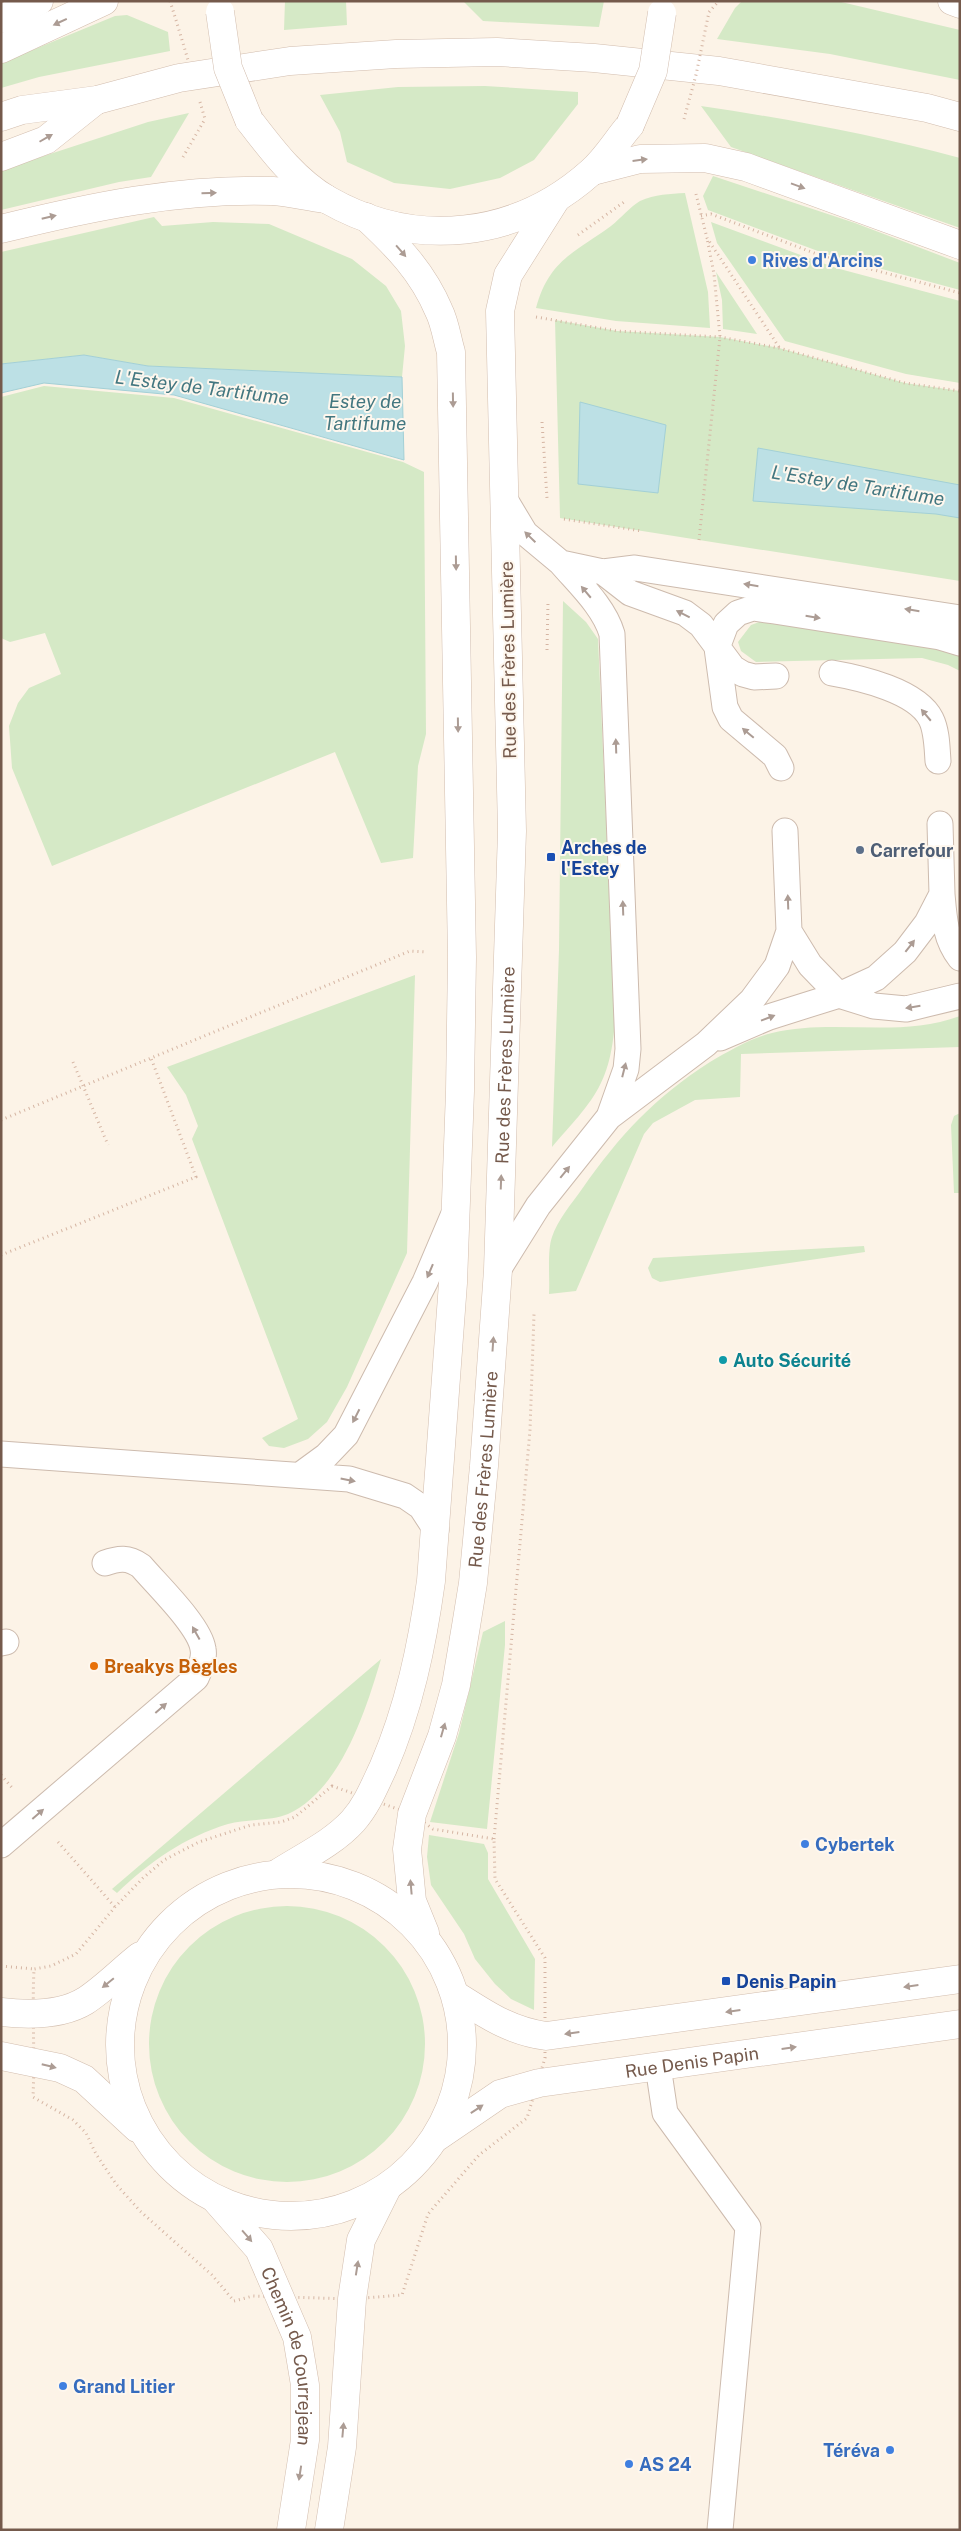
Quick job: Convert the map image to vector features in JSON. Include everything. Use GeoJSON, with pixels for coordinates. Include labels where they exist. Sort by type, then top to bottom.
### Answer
{"type":"FeatureCollection","features":[{"type":"Feature","properties":{"kind":"main road"},"geometry":{"type":"LineString","coordinates":[[1,19],[39,1]]}},
{"type":"Feature","properties":{"kind":"main road"},"geometry":{"type":"LineString","coordinates":[[1,49],[104,1]]}},
{"type":"Feature","properties":{"kind":"main road"},"geometry":{"type":"LineString","coordinates":[[952,1],[960,4]]}},
{"type":"Feature","properties":{"kind":"main road"},"geometry":{"type":"LineString","coordinates":[[221,7],[228,68],[249,120],[283,164],[328,200],[366,217],[424,231],[470,231],[514,219],[556,199],[592,171],[630,125],[653,71],[661,7]]}},
{"type":"Feature","properties":{"kind":"main road"},"geometry":{"type":"LineString","coordinates":[[1,117],[22,110],[97,100],[179,78],[290,61],[396,54],[497,52],[594,58],[718,71],[927,108],[960,117]]}},
{"type":"Feature","properties":{"kind":"main road"},"geometry":{"type":"LineString","coordinates":[[1,157],[46,140],[97,100]]}},
{"type":"Feature","properties":{"kind":"main road"},"geometry":{"type":"LineString","coordinates":[[592,171],[640,159],[705,158],[746,167],[960,245]]}},
{"type":"Feature","properties":{"kind":"main road"},"geometry":{"type":"LineString","coordinates":[[1,229],[88,208],[176,195],[274,191],[328,200]]}},
{"type":"Feature","properties":{"kind":"main road","name":"Rue des Frères Lumière"},"geometry":{"type":"LineString","coordinates":[[437,2136],[456,2092],[464,2044],[456,1996],[425,1933],[412,1901],[407,1849],[412,1814],[442,1736],[456,1685],[466,1626],[483,1475],[498,1270],[512,831],[500,311],[508,275],[556,199]]}},
{"type":"Feature","properties":{"kind":"main road"},"geometry":{"type":"LineString","coordinates":[[278,1873],[333,1839],[353,1822],[369,1799],[399,1730],[413,1678],[425,1623],[436,1530],[456,1210],[462,957],[450,352],[440,312],[422,279],[401,249],[366,217]]}},
{"type":"Feature","properties":{"kind":"main road"},"geometry":{"type":"LineString","coordinates":[[1,2012],[32,2014],[62,2010],[85,2001],[145,1952],[181,1912],[227,1885],[278,1873],[327,1876],[373,1893],[425,1933]]}},
{"type":"Feature","properties":{"kind":"main road"},"geometry":{"type":"LineString","coordinates":[[143,2134],[124,2090],[118,2043],[125,1996],[145,1952]]}},
{"type":"Feature","properties":{"kind":"main road"},"geometry":{"type":"LineString","coordinates":[[456,1996],[492,2018],[523,2033],[546,2036],[960,1979]]}},
{"type":"Feature","properties":{"kind":"main road","name":"Rue Denis Papin"},"geometry":{"type":"LineString","coordinates":[[437,2136],[500,2094],[539,2083],[960,2024]]}},
{"type":"Feature","properties":{"kind":"main road"},"geometry":{"type":"LineString","coordinates":[[1,2056],[60,2068],[84,2080],[143,2134],[174,2172],[215,2199],[258,2213],[302,2216],[347,2208],[387,2188],[414,2165],[437,2136]]}},
{"type":"Feature","properties":{"kind":"main road"},"geometry":{"type":"LineString","coordinates":[[329,2530],[342,2447],[352,2299],[361,2240],[387,2188]]}},
{"type":"Feature","properties":{"kind":"main road","name":"Chemin de Courrejean"},"geometry":{"type":"LineString","coordinates":[[215,2199],[259,2249],[297,2337],[306,2385],[306,2440],[291,2530]]}},
{"type":"Feature","properties":{"kind":"lane"},"geometry":{"type":"LineString","coordinates":[[504,498],[525,533],[562,563],[608,622],[612,634],[628,1049],[626,1069],[609,1117]]}},
{"type":"Feature","properties":{"kind":"lane"},"geometry":{"type":"LineString","coordinates":[[562,563],[603,572],[635,568],[960,618]]}},
{"type":"Feature","properties":{"kind":"lane"},"geometry":{"type":"LineString","coordinates":[[603,572],[630,593],[685,613],[701,625],[716,648],[733,668],[743,674],[754,677],[776,676]]}},
{"type":"Feature","properties":{"kind":"lane"},"geometry":{"type":"LineString","coordinates":[[781,768],[775,756],[731,719],[725,707],[716,648],[726,624],[738,613],[753,608],[940,637],[960,643]]}},
{"type":"Feature","properties":{"kind":"lane"},"geometry":{"type":"LineString","coordinates":[[832,673],[854,677],[899,692],[913,701],[931,718],[938,761]]}},
{"type":"Feature","properties":{"kind":"lane"},"geometry":{"type":"LineString","coordinates":[[940,824],[945,925],[951,947],[960,958]]}},
{"type":"Feature","properties":{"kind":"lane"},"geometry":{"type":"LineString","coordinates":[[498,1270],[538,1206],[609,1117],[706,1044],[752,1000],[777,966],[789,931],[785,831]]}},
{"type":"Feature","properties":{"kind":"lane"},"geometry":{"type":"LineString","coordinates":[[706,1044],[769,1017],[839,995],[876,978],[905,952],[927,924],[942,894]]}},
{"type":"Feature","properties":{"kind":"lane"},"geometry":{"type":"LineString","coordinates":[[789,931],[810,965],[839,995],[874,1006],[906,1009],[960,996]]}},
{"type":"Feature","properties":{"kind":"lane"},"geometry":{"type":"LineString","coordinates":[[300,1475],[326,1456],[346,1435],[425,1282],[456,1210]]}},
{"type":"Feature","properties":{"kind":"lane"},"geometry":{"type":"LineString","coordinates":[[1,1454],[349,1479],[405,1496],[421,1507],[436,1530]]}},
{"type":"Feature","properties":{"kind":"lane"},"geometry":{"type":"LineString","coordinates":[[1,1845],[196,1678],[202,1664],[204,1650],[197,1631],[141,1566],[132,1560],[119,1558],[105,1564]]}},
{"type":"Feature","properties":{"kind":"lane"},"geometry":{"type":"LineString","coordinates":[[658,2066],[665,2113],[748,2228],[720,2530]]}},
{"type":"Feature","properties":{"kind":"path"},"geometry":{"type":"LineString","coordinates":[[170,1],[176,20]]}},
{"type":"Feature","properties":{"kind":"path"},"geometry":{"type":"LineString","coordinates":[[684,118],[696,75],[708,12],[719,1]]}},
{"type":"Feature","properties":{"kind":"path"},"geometry":{"type":"LineString","coordinates":[[176,195],[174,171],[205,118]]}},
{"type":"Feature","properties":{"kind":"path"},"geometry":{"type":"LineString","coordinates":[[697,187],[696,195],[714,274],[720,337],[700,540]]}},
{"type":"Feature","properties":{"kind":"path"},"geometry":{"type":"LineString","coordinates":[[701,216],[710,214],[822,256],[960,293]]}},
{"type":"Feature","properties":{"kind":"path"},"geometry":{"type":"LineString","coordinates":[[707,238],[779,348]]}},
{"type":"Feature","properties":{"kind":"path"},"geometry":{"type":"LineString","coordinates":[[500,311],[617,331],[720,337],[779,348],[905,383],[960,391]]}},
{"type":"Feature","properties":{"kind":"path"},"geometry":{"type":"LineString","coordinates":[[427,961],[428,943]]}},
{"type":"Feature","properties":{"kind":"path"},"geometry":{"type":"LineString","coordinates":[[1,1120],[410,951],[427,952]]}},
{"type":"Feature","properties":{"kind":"path"},"geometry":{"type":"LineString","coordinates":[[1,1255],[196,1177],[151,1058]]}},
{"type":"Feature","properties":{"kind":"path"},"geometry":{"type":"LineString","coordinates":[[73,1062],[108,1145]]}},
{"type":"Feature","properties":{"kind":"path"},"geometry":{"type":"LineString","coordinates":[[1,1966],[34,1970],[52,1966],[76,1954],[120,1902],[164,1860],[198,1842],[251,1825],[281,1822],[295,1816],[332,1786],[337,1778]]}},
{"type":"Feature","properties":{"kind":"path"},"geometry":{"type":"LineString","coordinates":[[34,1970],[32,2014],[33,2097],[73,2120],[86,2133],[96,2154],[116,2184],[140,2211],[212,2275],[234,2301],[253,2296],[280,2295],[352,2299],[402,2295],[428,2214],[479,2155],[527,2118],[545,2058],[545,1958],[495,1879],[494,1839],[433,1829],[412,1814],[332,1786]]}},
{"type":"Feature","properties":{"kind":"green space"},"geometry":{"type":"Polygon","coordinates":[[[285,1],[346,1],[347,25],[284,30],[285,1]]]}},
{"type":"Feature","properties":{"kind":"green space"},"geometry":{"type":"Polygon","coordinates":[[[463,1],[604,1],[599,27],[483,21],[463,1]]]}},
{"type":"Feature","properties":{"kind":"green space"},"geometry":{"type":"Polygon","coordinates":[[[742,1],[837,1],[960,30],[960,80],[830,54],[717,39],[735,8],[742,1]]]}},
{"type":"Feature","properties":{"kind":"green space"},"geometry":{"type":"Polygon","coordinates":[[[127,15],[168,32],[170,51],[39,77],[1,88],[1,63],[115,16],[127,15]]]}},
{"type":"Feature","properties":{"kind":"green space"},"geometry":{"type":"Polygon","coordinates":[[[485,86],[578,92],[578,104],[534,160],[500,178],[450,189],[394,183],[347,162],[340,132],[320,95],[398,87],[485,86]]]}},
{"type":"Feature","properties":{"kind":"green space"},"geometry":{"type":"Polygon","coordinates":[[[701,106],[832,128],[960,158],[960,228],[731,147],[701,106]]]}},
{"type":"Feature","properties":{"kind":"green space"},"geometry":{"type":"Polygon","coordinates":[[[189,113],[151,177],[119,182],[1,210],[1,170],[148,122],[189,113]]]}},
{"type":"Feature","properties":{"kind":"green space"},"geometry":{"type":"Polygon","coordinates":[[[713,176],[855,223],[960,263],[960,290],[826,254],[708,210],[703,196],[713,176]]]}},
{"type":"Feature","properties":{"kind":"green space"},"geometry":{"type":"Polygon","coordinates":[[[685,193],[708,292],[710,328],[616,321],[536,308],[548,279],[564,259],[574,251],[611,226],[640,201],[668,194],[685,193]]]}},
{"type":"Feature","properties":{"kind":"green space"},"geometry":{"type":"Polygon","coordinates":[[[154,217],[162,226],[213,222],[269,224],[352,259],[386,286],[401,311],[405,346],[402,377],[148,366],[84,355],[1,364],[1,252],[154,217]]]}},
{"type":"Feature","properties":{"kind":"green space"},"geometry":{"type":"Polygon","coordinates":[[[711,222],[836,268],[960,301],[960,383],[906,374],[785,341],[717,243],[711,222]]]}},
{"type":"Feature","properties":{"kind":"green space"},"geometry":{"type":"Polygon","coordinates":[[[716,272],[757,334],[723,329],[722,300],[716,272]]]}},
{"type":"Feature","properties":{"kind":"green space"},"geometry":{"type":"Polygon","coordinates":[[[555,320],[617,331],[720,337],[779,348],[905,383],[960,391],[960,581],[560,518],[555,320]]]}},
{"type":"Feature","properties":{"kind":"green space"},"geometry":{"type":"Polygon","coordinates":[[[44,386],[174,398],[403,462],[424,472],[426,734],[418,766],[413,858],[381,863],[335,752],[52,866],[12,768],[9,726],[18,703],[29,688],[61,674],[45,633],[10,642],[1,638],[1,397],[44,386]]]}},
{"type":"Feature","properties":{"kind":"green space"},"geometry":{"type":"Polygon","coordinates":[[[563,601],[586,622],[598,639],[615,1021],[609,1062],[597,1091],[589,1104],[552,1147],[559,950],[563,601]]]}},
{"type":"Feature","properties":{"kind":"green space"},"geometry":{"type":"Polygon","coordinates":[[[765,620],[960,653],[960,671],[948,665],[922,658],[756,662],[741,651],[738,642],[751,625],[765,620]]]}},
{"type":"Feature","properties":{"kind":"green space"},"geometry":{"type":"Polygon","coordinates":[[[415,975],[407,1253],[347,1387],[327,1422],[308,1439],[284,1448],[269,1446],[262,1438],[298,1419],[192,1139],[198,1126],[186,1095],[167,1067],[415,975]]]}},
{"type":"Feature","properties":{"kind":"green space"},"geometry":{"type":"Polygon","coordinates":[[[960,1016],[960,1047],[741,1054],[740,1097],[695,1100],[653,1123],[644,1134],[576,1291],[549,1294],[550,1243],[554,1231],[565,1212],[610,1151],[639,1119],[672,1089],[710,1062],[748,1041],[772,1033],[819,1027],[890,1028],[913,1026],[937,1023],[960,1016]]]}},
{"type":"Feature","properties":{"kind":"green space"},"geometry":{"type":"Polygon","coordinates":[[[960,1113],[960,1193],[954,1193],[951,1125],[954,1116],[960,1113]]]}},
{"type":"Feature","properties":{"kind":"green space"},"geometry":{"type":"Polygon","coordinates":[[[864,1246],[865,1252],[660,1282],[652,1278],[648,1268],[653,1258],[864,1246]]]}},
{"type":"Feature","properties":{"kind":"green space"},"geometry":{"type":"Polygon","coordinates":[[[505,1621],[505,1645],[487,1829],[430,1822],[459,1733],[483,1632],[505,1621]]]}},
{"type":"Feature","properties":{"kind":"green space"},"geometry":{"type":"Polygon","coordinates":[[[381,1659],[368,1701],[349,1747],[323,1787],[307,1803],[282,1816],[243,1821],[212,1829],[168,1852],[117,1893],[112,1889],[381,1659]]]}},
{"type":"Feature","properties":{"kind":"green space"},"geometry":{"type":"Polygon","coordinates":[[[429,1835],[484,1844],[488,1853],[488,1879],[535,1959],[534,2010],[511,1999],[495,1984],[475,1959],[464,1934],[431,1885],[427,1857],[429,1835]]]}},
{"type":"Feature","properties":{"kind":"green space"},"geometry":{"type":"Polygon","coordinates":[[[287,1906],[314,1909],[340,1916],[364,1929],[385,1946],[402,1967],[415,1991],[422,2017],[425,2044],[422,2071],[415,2097],[402,2121],[385,2142],[364,2159],[340,2172],[314,2179],[287,2182],[260,2179],[234,2172],[210,2159],[189,2142],[172,2121],[159,2097],[152,2071],[149,2044],[152,2017],[159,1991],[172,1967],[189,1946],[210,1929],[234,1916],[260,1909],[287,1906]]]}},
{"type":"Feature","properties":{"kind":"water","name":"Estey de Tartifume"},"geometry":{"type":"Polygon","coordinates":[[[84,355],[148,366],[402,377],[404,460],[174,395],[44,383],[1,393],[1,364],[84,355]]]}},
{"type":"Feature","properties":{"kind":"water"},"geometry":{"type":"Polygon","coordinates":[[[580,402],[666,425],[658,493],[578,484],[580,402]]]}},
{"type":"Feature","properties":{"kind":"water","name":"L'Estey de Tartifume"},"geometry":{"type":"Polygon","coordinates":[[[758,448],[960,485],[960,518],[936,514],[753,501],[758,448]]]}},
{"type":"Feature","properties":{"kind":"place","name":"Rives d'Arcins"},"geometry":{"type":"Point","coordinates":[752,260]}},
{"type":"Feature","properties":{"kind":"place","name":"Carrefour"},"geometry":{"type":"Point","coordinates":[860,850]}},
{"type":"Feature","properties":{"kind":"place","name":"Arches de l'Estey"},"geometry":{"type":"Point","coordinates":[551,857]}},
{"type":"Feature","properties":{"kind":"place","name":"Auto Sécurité"},"geometry":{"type":"Point","coordinates":[723,1360]}},
{"type":"Feature","properties":{"kind":"place","name":"Breakys Bègles"},"geometry":{"type":"Point","coordinates":[94,1666]}},
{"type":"Feature","properties":{"kind":"place","name":"Cybertek"},"geometry":{"type":"Point","coordinates":[805,1844]}},
{"type":"Feature","properties":{"kind":"place","name":"Denis Papin"},"geometry":{"type":"Point","coordinates":[726,1981]}},
{"type":"Feature","properties":{"kind":"place","name":"Grand Litier"},"geometry":{"type":"Point","coordinates":[63,2386]}},
{"type":"Feature","properties":{"kind":"place","name":"Téréva"},"geometry":{"type":"Point","coordinates":[890,2450]}},
{"type":"Feature","properties":{"kind":"place","name":"AS 24"},"geometry":{"type":"Point","coordinates":[629,2464]}}]}
